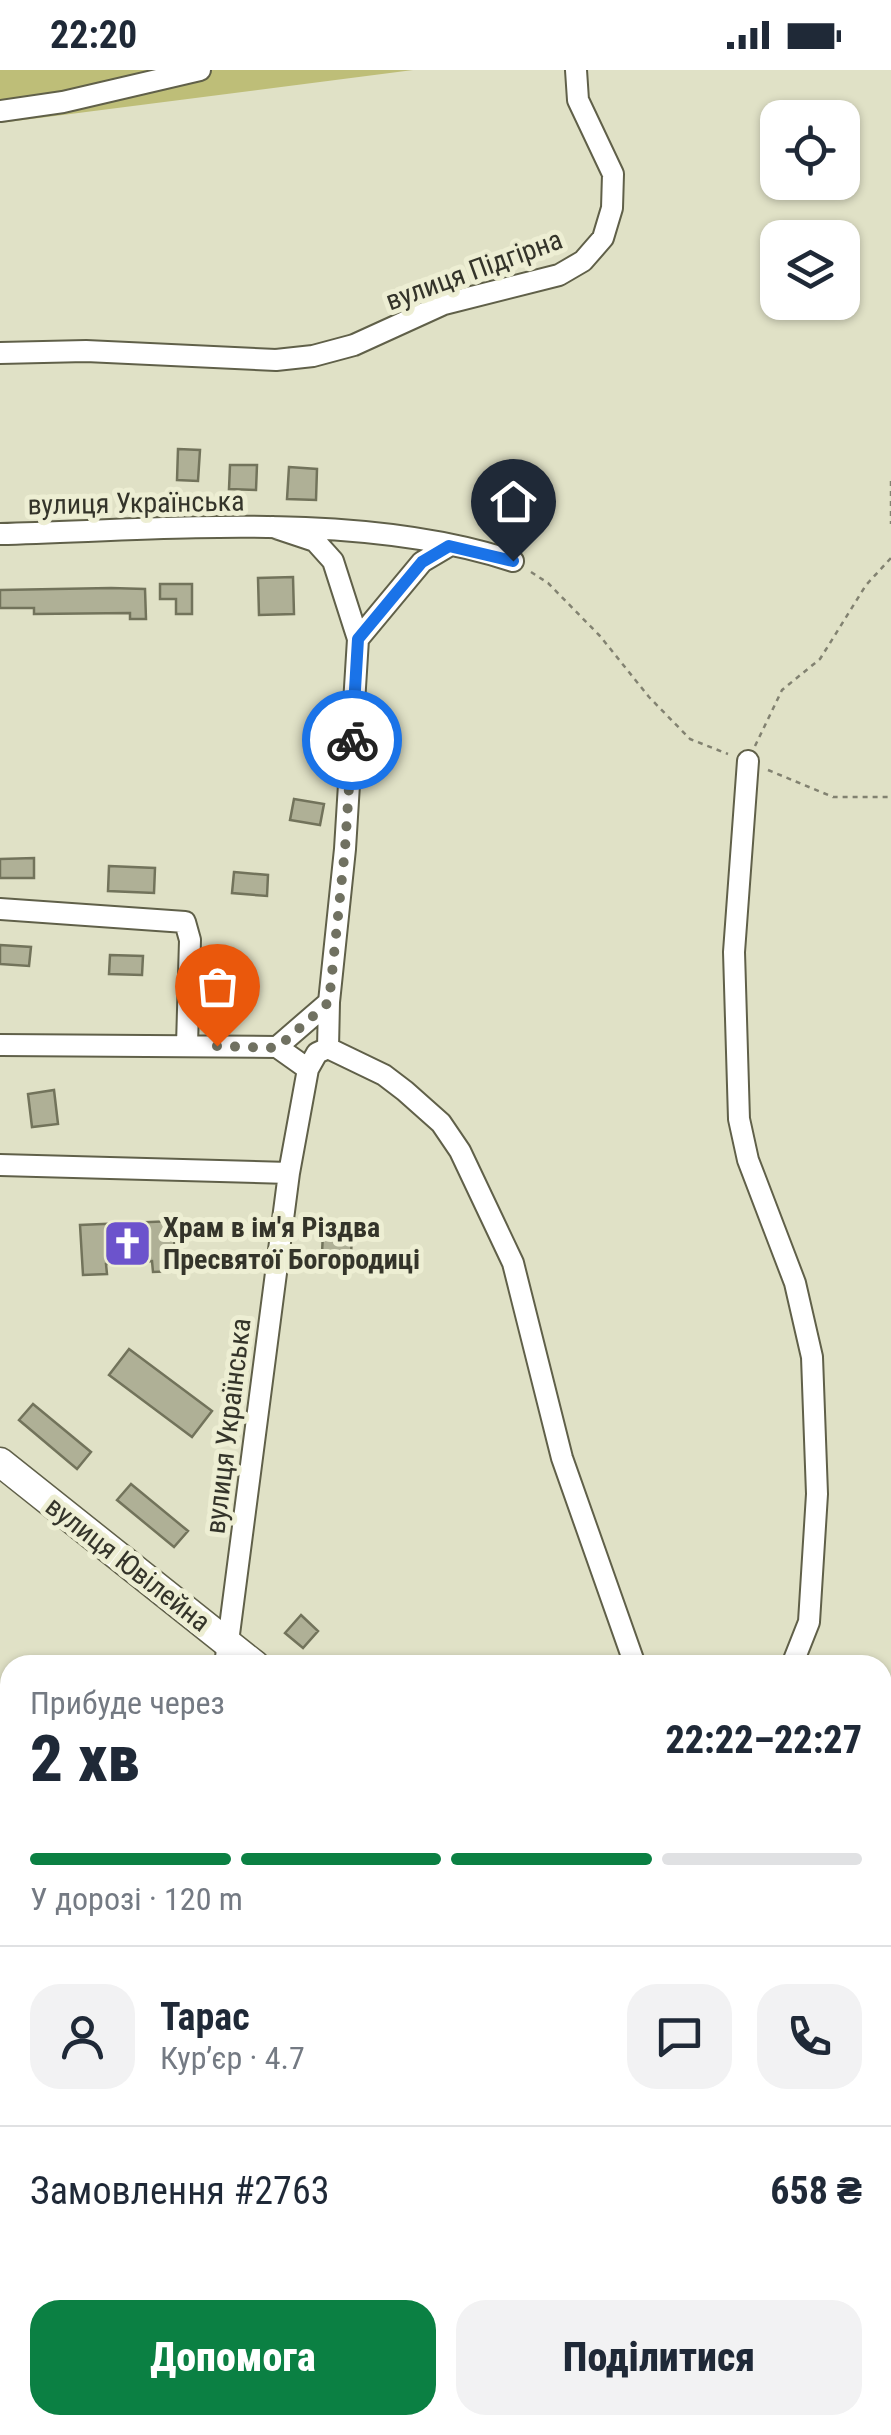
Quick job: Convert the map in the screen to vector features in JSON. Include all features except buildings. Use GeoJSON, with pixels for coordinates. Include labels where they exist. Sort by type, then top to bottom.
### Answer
{"type":"FeatureCollection","features":[{"type":"Feature","properties":{"kind":"street"},"geometry":{"type":"LineString","coordinates":[[0,111],[63,102],[200,70]]}},
{"type":"Feature","properties":{"kind":"street","name":"вулиця Підгірна"},"geometry":{"type":"LineString","coordinates":[[0,353],[86,352],[276,360],[313,356],[354,346],[444,304],[559,275],[583,261],[603,238],[612,208],[613,174],[578,100],[576,70]]}},
{"type":"Feature","properties":{"kind":"street","name":"вулиця Українська"},"geometry":{"type":"LineString","coordinates":[[273,527],[315,541],[333,561],[358,639],[328,1048]]}},
{"type":"Feature","properties":{"kind":"street","name":"вулиця Українська"},"geometry":{"type":"LineString","coordinates":[[0,534],[324,528],[404,538],[513,561]]}},
{"type":"Feature","properties":{"kind":"street"},"geometry":{"type":"LineString","coordinates":[[404,538],[406,580]]}},
{"type":"Feature","properties":{"kind":"street"},"geometry":{"type":"LineString","coordinates":[[358,639],[422,562],[449,546]]}},
{"type":"Feature","properties":{"kind":"street"},"geometry":{"type":"LineString","coordinates":[[748,761],[734,952],[739,1118],[748,1160],[795,1282],[812,1356],[816,1494],[809,1622],[796,1655]]}},
{"type":"Feature","properties":{"kind":"street"},"geometry":{"type":"LineString","coordinates":[[0,909],[185,922],[190,940],[187,1045]]}},
{"type":"Feature","properties":{"kind":"street"},"geometry":{"type":"LineString","coordinates":[[277,1048],[329,1002]]}},
{"type":"Feature","properties":{"kind":"street"},"geometry":{"type":"LineString","coordinates":[[0,1046],[277,1048],[308,1069],[317,1054],[328,1048],[384,1075],[442,1122],[514,1263],[562,1458],[632,1655]]}},
{"type":"Feature","properties":{"kind":"street","name":"вулиця Українська"},"geometry":{"type":"LineString","coordinates":[[227,1654],[288,1173],[308,1069]]}},
{"type":"Feature","properties":{"kind":"street"},"geometry":{"type":"LineString","coordinates":[[0,1164],[288,1173]]}},
{"type":"Feature","properties":{"kind":"street","name":"вулиця Ювілейна"},"geometry":{"type":"LineString","coordinates":[[0,1462],[227,1654]]}},
{"type":"Feature","properties":{"kind":"path"},"geometry":{"type":"LineString","coordinates":[[891,481],[891,524]]}},
{"type":"Feature","properties":{"kind":"path"},"geometry":{"type":"LineString","coordinates":[[748,761],[782,690],[820,659],[866,586],[891,558]]}},
{"type":"Feature","properties":{"kind":"path"},"geometry":{"type":"LineString","coordinates":[[513,561],[548,582],[690,738],[833,797],[891,797]]}},
{"type":"Feature","properties":{"kind":"shaded area"},"geometry":{"type":"Polygon","coordinates":[[[0,70],[413,70],[0,123],[0,70]]]}},
{"type":"Feature","properties":{"kind":"way so far"},"geometry":{"type":"LineString","coordinates":[[217,1046],[277,1048],[329,1002],[352,740]]}},
{"type":"Feature","properties":{"kind":"place","name":"Храм в ім'я Різдва Пресвятої Богородиці"},"geometry":{"type":"Point","coordinates":[128,1243]}},
{"type":"Feature","properties":{"kind":"route"},"geometry":{"type":"LineString","coordinates":[[352,740],[358,639],[422,562],[449,546],[513,561]]}}]}
